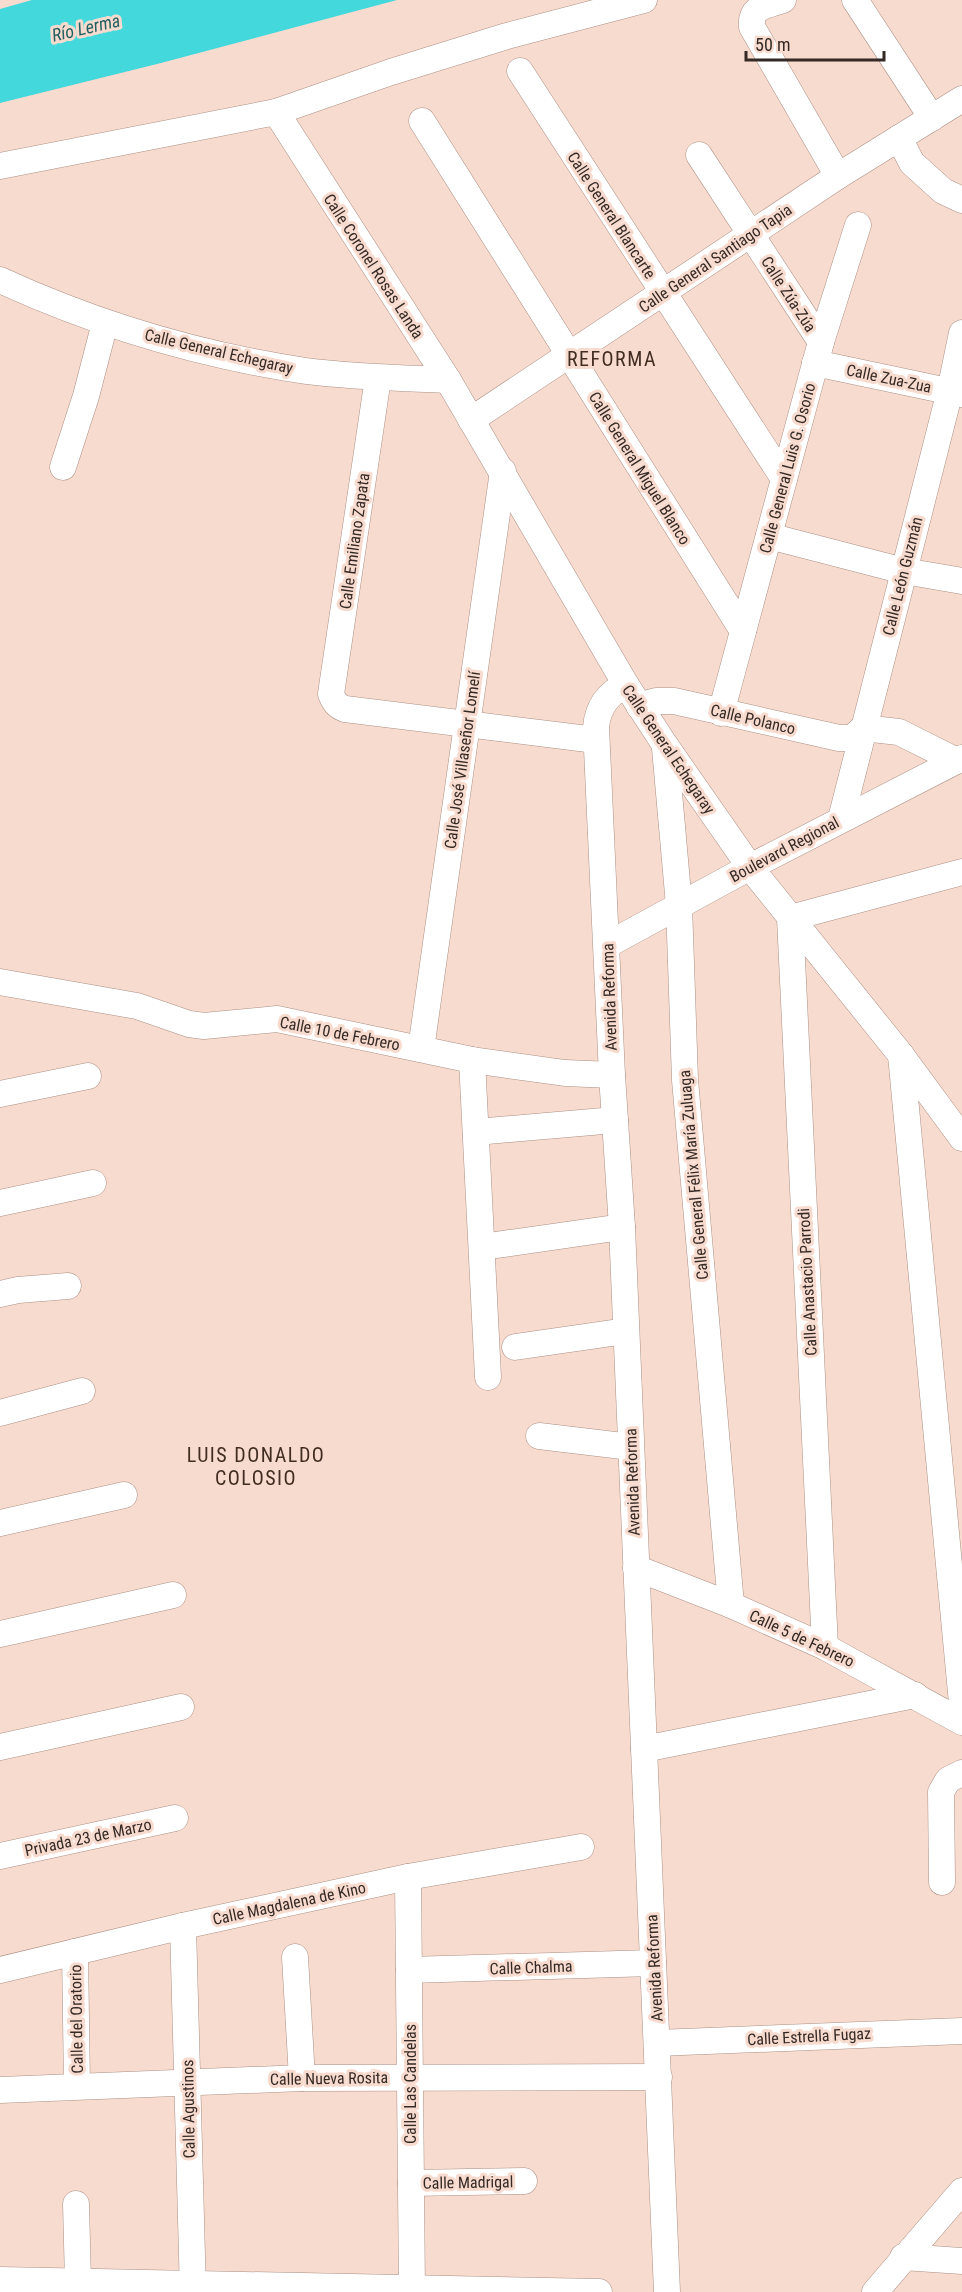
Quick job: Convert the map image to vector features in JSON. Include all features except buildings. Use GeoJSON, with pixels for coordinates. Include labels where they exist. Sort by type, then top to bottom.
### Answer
{"type":"FeatureCollection","features":[{"type":"Feature","properties":{"kind":"street"},"geometry":{"type":"LineString","coordinates":[[0,166],[276,112],[391,72],[507,36],[644,0]]}},
{"type":"Feature","properties":{"kind":"street"},"geometry":{"type":"LineString","coordinates":[[783,0],[756,9],[752,17],[752,27],[838,176]]}},
{"type":"Feature","properties":{"kind":"street"},"geometry":{"type":"LineString","coordinates":[[855,0],[932,118]]}},
{"type":"Feature","properties":{"kind":"street","name":"Calle General Blancarte"},"geometry":{"type":"LineString","coordinates":[[519,71],[784,479]]}},
{"type":"Feature","properties":{"kind":"street","name":"Calle General Santiago Tapia"},"geometry":{"type":"LineString","coordinates":[[471,420],[838,176],[962,99]]}},
{"type":"Feature","properties":{"kind":"street","name":"Calle Coronel Rosas Landa"},"geometry":{"type":"LineString","coordinates":[[276,112],[448,380],[471,420]]}},
{"type":"Feature","properties":{"kind":"street","name":"Calle General Miguel Blanco"},"geometry":{"type":"LineString","coordinates":[[422,121],[743,631]]}},
{"type":"Feature","properties":{"kind":"street"},"geometry":{"type":"LineString","coordinates":[[899,138],[912,163],[943,191],[962,200]]}},
{"type":"Feature","properties":{"kind":"street","name":"Calle Zúa-Zúa"},"geometry":{"type":"LineString","coordinates":[[699,155],[750,234],[818,352]]}},
{"type":"Feature","properties":{"kind":"street","name":"Calle General Luis G. Osorio"},"geometry":{"type":"LineString","coordinates":[[721,713],[818,352],[858,225]]}},
{"type":"Feature","properties":{"kind":"street","name":"Calle General Echegaray"},"geometry":{"type":"LineString","coordinates":[[0,280],[45,301],[105,323],[171,344],[239,360],[308,371],[378,378],[448,380]]}},
{"type":"Feature","properties":{"kind":"street"},"geometry":{"type":"LineString","coordinates":[[63,468],[86,396],[105,323]]}},
{"type":"Feature","properties":{"kind":"street","name":"Calle León Guzmán"},"geometry":{"type":"LineString","coordinates":[[841,819],[903,572],[956,393],[962,333]]}},
{"type":"Feature","properties":{"kind":"street","name":"Calle Zua-Zua"},"geometry":{"type":"LineString","coordinates":[[818,352],[956,393]]}},
{"type":"Feature","properties":{"kind":"street","name":"Calle Emiliano Zapata"},"geometry":{"type":"LineString","coordinates":[[378,378],[332,694],[336,704],[345,709],[467,724]]}},
{"type":"Feature","properties":{"kind":"street","name":"Calle General Echegaray"},"geometry":{"type":"LineString","coordinates":[[471,420],[633,696],[665,745],[750,867],[901,1055],[962,1138]]}},
{"type":"Feature","properties":{"kind":"street","name":"Calle José Villaseñor Lomelí"},"geometry":{"type":"LineString","coordinates":[[421,1049],[503,471]]}},
{"type":"Feature","properties":{"kind":"street"},"geometry":{"type":"LineString","coordinates":[[769,536],[903,572],[962,581]]}},
{"type":"Feature","properties":{"kind":"street","name":"Avenida Reforma"},"geometry":{"type":"LineString","coordinates":[[633,696],[614,692],[601,707],[597,720],[596,740],[612,1075],[622,1227],[667,2292]]}},
{"type":"Feature","properties":{"kind":"street","name":"Calle Polanco"},"geometry":{"type":"LineString","coordinates":[[633,696],[656,701],[674,701],[833,738],[852,738],[863,728]]}},
{"type":"Feature","properties":{"kind":"street"},"geometry":{"type":"LineString","coordinates":[[467,724],[596,740]]}},
{"type":"Feature","properties":{"kind":"street"},"geometry":{"type":"LineString","coordinates":[[863,728],[899,732],[960,760]]}},
{"type":"Feature","properties":{"kind":"street","name":"Calle General Félix María Zuluaga"},"geometry":{"type":"LineString","coordinates":[[665,745],[679,905],[685,1080],[731,1605]]}},
{"type":"Feature","properties":{"kind":"street","name":"Boulevard Regional"},"geometry":{"type":"LineString","coordinates":[[607,945],[841,819],[960,760]]}},
{"type":"Feature","properties":{"kind":"street"},"geometry":{"type":"LineString","coordinates":[[790,918],[962,872]]}},
{"type":"Feature","properties":{"kind":"street","name":"Calle Anastacio Parrodi"},"geometry":{"type":"LineString","coordinates":[[790,918],[825,1647]]}},
{"type":"Feature","properties":{"kind":"street","name":"Calle 10 de Febrero"},"geometry":{"type":"LineString","coordinates":[[0,982],[137,1006],[189,1024],[204,1026],[277,1019],[472,1060],[565,1073],[612,1075]]}},
{"type":"Feature","properties":{"kind":"street"},"geometry":{"type":"LineString","coordinates":[[901,1055],[962,1703]]}},
{"type":"Feature","properties":{"kind":"street"},"geometry":{"type":"LineString","coordinates":[[472,1060],[488,1377]]}},
{"type":"Feature","properties":{"kind":"street"},"geometry":{"type":"LineString","coordinates":[[0,1094],[88,1076]]}},
{"type":"Feature","properties":{"kind":"street"},"geometry":{"type":"LineString","coordinates":[[476,1132],[615,1120]]}},
{"type":"Feature","properties":{"kind":"street"},"geometry":{"type":"LineString","coordinates":[[0,1203],[93,1183]]}},
{"type":"Feature","properties":{"kind":"street"},"geometry":{"type":"LineString","coordinates":[[482,1247],[622,1227]]}},
{"type":"Feature","properties":{"kind":"street"},"geometry":{"type":"LineString","coordinates":[[0,1294],[18,1290],[69,1286]]}},
{"type":"Feature","properties":{"kind":"street"},"geometry":{"type":"LineString","coordinates":[[515,1347],[626,1331]]}},
{"type":"Feature","properties":{"kind":"street"},"geometry":{"type":"LineString","coordinates":[[0,1413],[82,1391]]}},
{"type":"Feature","properties":{"kind":"street"},"geometry":{"type":"LineString","coordinates":[[539,1436],[631,1447]]}},
{"type":"Feature","properties":{"kind":"street"},"geometry":{"type":"LineString","coordinates":[[0,1523],[124,1495]]}},
{"type":"Feature","properties":{"kind":"street","name":"Calle 5 de Febrero"},"geometry":{"type":"LineString","coordinates":[[636,1568],[731,1605],[825,1647],[962,1722]]}},
{"type":"Feature","properties":{"kind":"street"},"geometry":{"type":"LineString","coordinates":[[0,1634],[172,1596]]}},
{"type":"Feature","properties":{"kind":"street"},"geometry":{"type":"LineString","coordinates":[[644,1749],[915,1695]]}},
{"type":"Feature","properties":{"kind":"street"},"geometry":{"type":"LineString","coordinates":[[0,1747],[182,1707]]}},
{"type":"Feature","properties":{"kind":"street"},"geometry":{"type":"LineString","coordinates":[[942,1882],[941,1792],[948,1780],[962,1773]]}},
{"type":"Feature","properties":{"kind":"street","name":"Privada 23 de Marzo"},"geometry":{"type":"LineString","coordinates":[[0,1856],[175,1818]]}},
{"type":"Feature","properties":{"kind":"street","name":"Calle Magdalena de Kino"},"geometry":{"type":"LineString","coordinates":[[0,1970],[183,1926],[408,1877],[581,1847]]}},
{"type":"Feature","properties":{"kind":"street","name":"Calle Las Candelas"},"geometry":{"type":"LineString","coordinates":[[408,1877],[412,2290]]}},
{"type":"Feature","properties":{"kind":"street","name":"Calle Agustinos"},"geometry":{"type":"LineString","coordinates":[[183,1926],[193,2288]]}},
{"type":"Feature","properties":{"kind":"street","name":"Calle del Oratorio"},"geometry":{"type":"LineString","coordinates":[[75,1952],[77,2086]]}},
{"type":"Feature","properties":{"kind":"street"},"geometry":{"type":"LineString","coordinates":[[295,1958],[302,2078]]}},
{"type":"Feature","properties":{"kind":"street","name":"Calle Chalma"},"geometry":{"type":"LineString","coordinates":[[409,1970],[653,1963]]}},
{"type":"Feature","properties":{"kind":"street","name":"Calle Estrella Fugaz"},"geometry":{"type":"LineString","coordinates":[[657,2043],[962,2031]]}},
{"type":"Feature","properties":{"kind":"street","name":"Calle Nueva Rosita"},"geometry":{"type":"LineString","coordinates":[[0,2090],[302,2078],[658,2077]]}},
{"type":"Feature","properties":{"kind":"street","name":"Calle Madrigal"},"geometry":{"type":"LineString","coordinates":[[411,2183],[524,2181]]}},
{"type":"Feature","properties":{"kind":"street"},"geometry":{"type":"LineString","coordinates":[[875,2292],[962,2191]]}},
{"type":"Feature","properties":{"kind":"street"},"geometry":{"type":"LineString","coordinates":[[76,2204],[78,2282]]}},
{"type":"Feature","properties":{"kind":"street"},"geometry":{"type":"LineString","coordinates":[[903,2257],[962,2261]]}},
{"type":"Feature","properties":{"kind":"street"},"geometry":{"type":"LineString","coordinates":[[0,2280],[193,2288],[599,2292]]}},
{"type":"Feature","properties":{"kind":"water","name":"Río Lerma"},"geometry":{"type":"Polygon","coordinates":[[[32,0],[397,0],[0,103],[0,9],[32,0]]]}},
{"type":"Feature","properties":{"kind":"district","name":"REFORMA"},"geometry":{"type":"Point","coordinates":[612,359]}},
{"type":"Feature","properties":{"kind":"district","name":"LUIS DONALDO COLOSIO"},"geometry":{"type":"Point","coordinates":[256,1466]}}]}
